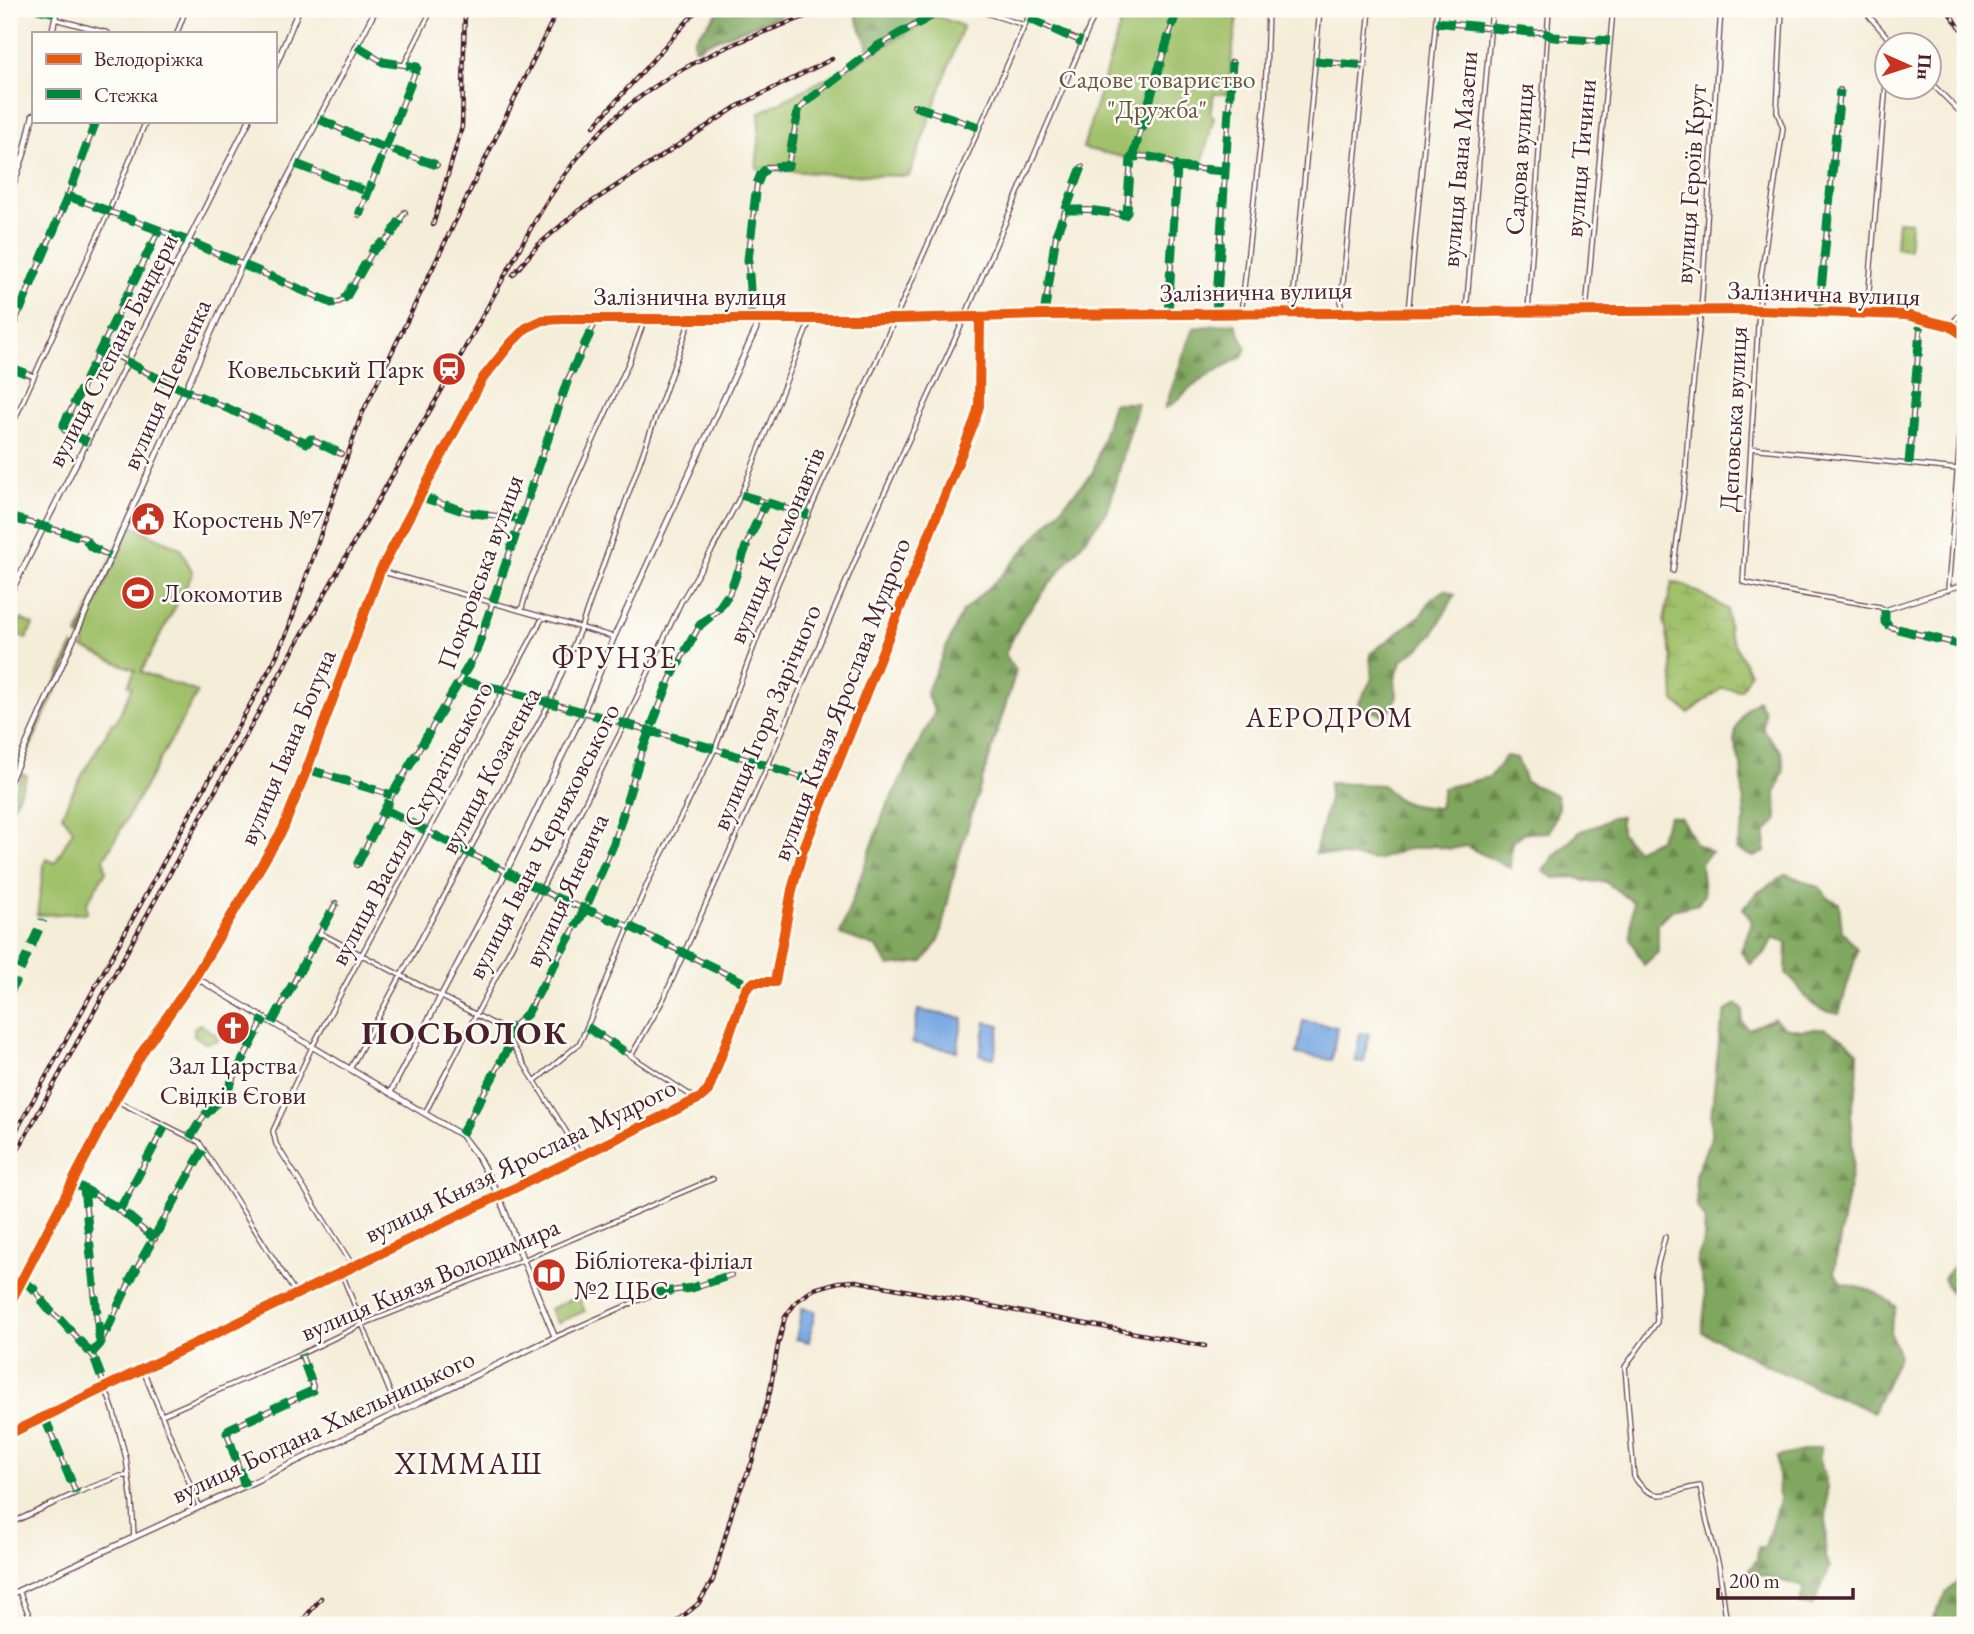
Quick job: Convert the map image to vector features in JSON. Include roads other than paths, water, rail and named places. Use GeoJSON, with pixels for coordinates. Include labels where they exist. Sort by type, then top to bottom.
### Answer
{"type":"FeatureCollection","features":[{"type":"Feature","properties":{"kind":"street"},"geometry":{"type":"LineString","coordinates":[[37,9],[105,32]]}},
{"type":"Feature","properties":{"kind":"street"},"geometry":{"type":"LineString","coordinates":[[177,32],[186,9]]}},
{"type":"Feature","properties":{"kind":"street"},"geometry":{"type":"LineString","coordinates":[[276,65],[299,9]]}},
{"type":"Feature","properties":{"kind":"street","name":"вулиця Шевченка"},"geometry":{"type":"LineString","coordinates":[[9,783],[243,263],[376,9]]}},
{"type":"Feature","properties":{"kind":"street"},"geometry":{"type":"LineString","coordinates":[[404,64],[432,9]]}},
{"type":"Feature","properties":{"kind":"street"},"geometry":{"type":"LineString","coordinates":[[390,1093],[439,995],[506,872],[583,713],[614,637],[756,329],[748,260],[757,184],[761,174],[768,167],[788,166],[798,111],[807,101],[878,46],[943,9]]}},
{"type":"Feature","properties":{"kind":"street"},"geometry":{"type":"LineString","coordinates":[[973,9],[1025,25]]}},
{"type":"Feature","properties":{"kind":"street","name":"вулиця Космонавтів"},"geometry":{"type":"LineString","coordinates":[[536,1080],[579,1044],[587,1027],[670,835],[715,749],[778,583],[1032,9]]}},
{"type":"Feature","properties":{"kind":"street","name":"вулиця Ігоря Зарічного"},"geometry":{"type":"LineString","coordinates":[[631,1055],[663,1000],[768,765],[871,522],[1097,9]]}},
{"type":"Feature","properties":{"kind":"street"},"geometry":{"type":"LineString","coordinates":[[1065,210],[1125,215],[1128,212],[1131,158],[1135,156],[1177,9]]}},
{"type":"Feature","properties":{"kind":"street"},"geometry":{"type":"LineString","coordinates":[[1241,314],[1265,102],[1268,9]]}},
{"type":"Feature","properties":{"kind":"street"},"geometry":{"type":"LineString","coordinates":[[1292,313],[1320,9]]}},
{"type":"Feature","properties":{"kind":"street"},"geometry":{"type":"LineString","coordinates":[[1339,313],[1370,9]]}},
{"type":"Feature","properties":{"kind":"street"},"geometry":{"type":"LineString","coordinates":[[1408,313],[1437,9]]}},
{"type":"Feature","properties":{"kind":"street","name":"вулиця Івана Мазепи"},"geometry":{"type":"LineString","coordinates":[[1466,312],[1492,9]]}},
{"type":"Feature","properties":{"kind":"street","name":"Садова вулиця"},"geometry":{"type":"LineString","coordinates":[[1528,312],[1549,9]]}},
{"type":"Feature","properties":{"kind":"street","name":"вулиця Тичини"},"geometry":{"type":"LineString","coordinates":[[1586,311],[1613,9]]}},
{"type":"Feature","properties":{"kind":"street","name":"вулиця Героїв Крут"},"geometry":{"type":"LineString","coordinates":[[1673,571],[1676,566],[1685,483],[1701,311],[1721,9]]}},
{"type":"Feature","properties":{"kind":"street","name":"Деповська вулиця"},"geometry":{"type":"LineString","coordinates":[[1782,9],[1777,112],[1783,128],[1760,276],[1742,582],[1885,610]]}},
{"type":"Feature","properties":{"kind":"street"},"geometry":{"type":"LineString","coordinates":[[1863,9],[1881,32]]}},
{"type":"Feature","properties":{"kind":"street"},"geometry":{"type":"LineString","coordinates":[[52,32],[56,14]]}},
{"type":"Feature","properties":{"kind":"street"},"geometry":{"type":"LineString","coordinates":[[1028,18],[1082,42]]}},
{"type":"Feature","properties":{"kind":"street"},"geometry":{"type":"LineString","coordinates":[[1436,22],[1547,33],[1553,37],[1610,41]]}},
{"type":"Feature","properties":{"kind":"street"},"geometry":{"type":"LineString","coordinates":[[357,46],[383,62],[417,68],[359,215]]}},
{"type":"Feature","properties":{"kind":"street"},"geometry":{"type":"LineString","coordinates":[[1315,61],[1364,66]]}},
{"type":"Feature","properties":{"kind":"street"},"geometry":{"type":"LineString","coordinates":[[1216,314],[1232,62]]}},
{"type":"Feature","properties":{"kind":"street"},"geometry":{"type":"LineString","coordinates":[[1819,312],[1840,90]]}},
{"type":"Feature","properties":{"kind":"street"},"geometry":{"type":"LineString","coordinates":[[1942,94],[1965,117]]}},
{"type":"Feature","properties":{"kind":"street"},"geometry":{"type":"LineString","coordinates":[[1867,314],[1884,102]]}},
{"type":"Feature","properties":{"kind":"street"},"geometry":{"type":"LineString","coordinates":[[914,106],[979,127]]}},
{"type":"Feature","properties":{"kind":"street"},"geometry":{"type":"LineString","coordinates":[[9,197],[24,154],[32,119]]}},
{"type":"Feature","properties":{"kind":"street"},"geometry":{"type":"LineString","coordinates":[[319,119],[368,142],[438,165]]}},
{"type":"Feature","properties":{"kind":"street"},"geometry":{"type":"LineString","coordinates":[[9,336],[68,196],[96,122]]}},
{"type":"Feature","properties":{"kind":"street"},"geometry":{"type":"LineString","coordinates":[[9,432],[108,213],[146,122]]}},
{"type":"Feature","properties":{"kind":"street","name":"вулиця Степана Бандери"},"geometry":{"type":"LineString","coordinates":[[9,596],[248,122]]}},
{"type":"Feature","properties":{"kind":"street"},"geometry":{"type":"LineString","coordinates":[[1135,156],[1166,161],[1177,167],[1224,171]]}},
{"type":"Feature","properties":{"kind":"street"},"geometry":{"type":"LineString","coordinates":[[296,164],[368,192]]}},
{"type":"Feature","properties":{"kind":"street"},"geometry":{"type":"LineString","coordinates":[[1044,315],[1056,235],[1082,167]]}},
{"type":"Feature","properties":{"kind":"street"},"geometry":{"type":"LineString","coordinates":[[1168,314],[1177,167]]}},
{"type":"Feature","properties":{"kind":"street"},"geometry":{"type":"LineString","coordinates":[[68,196],[243,263],[332,303],[346,297],[374,249],[389,238],[405,212]]}},
{"type":"Feature","properties":{"kind":"street"},"geometry":{"type":"LineString","coordinates":[[88,442],[64,430],[64,424],[159,230]]}},
{"type":"Feature","properties":{"kind":"street"},"geometry":{"type":"LineString","coordinates":[[1950,326],[1965,308]]}},
{"type":"Feature","properties":{"kind":"street","name":"Залізнична вулиця"},"geometry":{"type":"LineString","coordinates":[[543,320],[1758,310],[1906,315],[1950,326],[1965,336]]}},
{"type":"Feature","properties":{"kind":"street"},"geometry":{"type":"LineString","coordinates":[[521,611],[531,578],[629,362],[642,327],[642,318]]}},
{"type":"Feature","properties":{"kind":"street","name":"вулиця Козаченка"},"geometry":{"type":"LineString","coordinates":[[351,1069],[400,974],[549,704],[581,627],[691,318]]}},
{"type":"Feature","properties":{"kind":"street","name":"вулиця Івана Черняховського"},"geometry":{"type":"LineString","coordinates":[[425,1113],[541,890],[624,724],[676,612],[741,495],[811,318]]}},
{"type":"Feature","properties":{"kind":"street","name":"вулиця Князя Ярослава Мудрого"},"geometry":{"type":"LineString","coordinates":[[9,1434],[704,1096],[711,1086],[749,985],[761,981],[775,982],[796,871],[975,420],[979,406],[980,318]]}},
{"type":"Feature","properties":{"kind":"street"},"geometry":{"type":"LineString","coordinates":[[1909,464],[1921,318]]}},
{"type":"Feature","properties":{"kind":"street","name":"Покровська вулиця"},"geometry":{"type":"LineString","coordinates":[[357,864],[392,795],[475,655],[568,379],[597,319]]}},
{"type":"Feature","properties":{"kind":"street","name":"вулиця Івана Богуна"},"geometry":{"type":"LineString","coordinates":[[9,1305],[115,1100],[153,1035],[195,977],[283,829],[380,571],[419,496],[483,378],[526,328],[543,320]]}},
{"type":"Feature","properties":{"kind":"street"},"geometry":{"type":"LineString","coordinates":[[102,348],[184,390],[306,443],[312,439],[341,454]]}},
{"type":"Feature","properties":{"kind":"street"},"geometry":{"type":"LineString","coordinates":[[9,367],[33,376]]}},
{"type":"Feature","properties":{"kind":"street"},"geometry":{"type":"LineString","coordinates":[[1948,590],[1965,373]]}},
{"type":"Feature","properties":{"kind":"street"},"geometry":{"type":"LineString","coordinates":[[1751,448],[1957,468]]}},
{"type":"Feature","properties":{"kind":"street"},"geometry":{"type":"LineString","coordinates":[[741,495],[809,515]]}},
{"type":"Feature","properties":{"kind":"street"},"geometry":{"type":"LineString","coordinates":[[419,496],[466,512],[522,519]]}},
{"type":"Feature","properties":{"kind":"street","name":"вулиця Яневича"},"geometry":{"type":"LineString","coordinates":[[507,1031],[527,1014],[585,909],[617,833],[649,732],[670,679],[700,625],[717,611],[730,592],[748,541],[766,502]]}},
{"type":"Feature","properties":{"kind":"street"},"geometry":{"type":"LineString","coordinates":[[9,517],[85,538],[90,547],[110,556]]}},
{"type":"Feature","properties":{"kind":"street"},"geometry":{"type":"LineString","coordinates":[[380,571],[614,637]]}},
{"type":"Feature","properties":{"kind":"street"},"geometry":{"type":"LineString","coordinates":[[1965,584],[1885,610],[1885,622],[1889,627],[1965,646]]}},
{"type":"Feature","properties":{"kind":"street","name":"вулиця Василя Скуратівського"},"geometry":{"type":"LineString","coordinates":[[353,1266],[273,1138],[273,1131],[312,1047],[543,617]]}},
{"type":"Feature","properties":{"kind":"street"},"geometry":{"type":"LineString","coordinates":[[462,681],[504,690],[715,749],[829,786]]}},
{"type":"Feature","properties":{"kind":"street"},"geometry":{"type":"LineString","coordinates":[[307,769],[392,795]]}},
{"type":"Feature","properties":{"kind":"street"},"geometry":{"type":"LineString","coordinates":[[386,810],[559,899],[631,927],[749,985]]}},
{"type":"Feature","properties":{"kind":"street"},"geometry":{"type":"LineString","coordinates":[[272,1023],[336,903]]}},
{"type":"Feature","properties":{"kind":"street"},"geometry":{"type":"LineString","coordinates":[[320,933],[507,1031],[511,1043],[582,1157]]}},
{"type":"Feature","properties":{"kind":"street"},"geometry":{"type":"LineString","coordinates":[[195,977],[461,1135],[478,1157],[499,1196],[555,1337]]}},
{"type":"Feature","properties":{"kind":"street"},"geometry":{"type":"LineString","coordinates":[[190,1138],[203,1117],[226,1093],[264,1018]]}},
{"type":"Feature","properties":{"kind":"street"},"geometry":{"type":"LineString","coordinates":[[587,1027],[690,1095],[694,1101]]}},
{"type":"Feature","properties":{"kind":"street"},"geometry":{"type":"LineString","coordinates":[[461,1135],[511,1043]]}},
{"type":"Feature","properties":{"kind":"street"},"geometry":{"type":"LineString","coordinates":[[115,1100],[199,1142],[296,1294]]}},
{"type":"Feature","properties":{"kind":"street"},"geometry":{"type":"LineString","coordinates":[[120,1209],[165,1126]]}},
{"type":"Feature","properties":{"kind":"street"},"geometry":{"type":"LineString","coordinates":[[91,1354],[100,1344],[134,1275],[203,1150]]}},
{"type":"Feature","properties":{"kind":"street","name":"вулиця Князя Володимира"},"geometry":{"type":"LineString","coordinates":[[162,1415],[361,1325],[713,1179]]}},
{"type":"Feature","properties":{"kind":"street"},"geometry":{"type":"LineString","coordinates":[[72,1184],[120,1209],[155,1239]]}},
{"type":"Feature","properties":{"kind":"street"},"geometry":{"type":"LineString","coordinates":[[84,1188],[100,1344]]}},
{"type":"Feature","properties":{"kind":"street"},"geometry":{"type":"LineString","coordinates":[[1665,1237],[1655,1275],[1657,1322],[1625,1367],[1634,1476],[1642,1488],[1656,1494],[1676,1494],[1700,1486],[1719,1566],[1727,1625]]}},
{"type":"Feature","properties":{"kind":"street"},"geometry":{"type":"LineString","coordinates":[[341,1272],[398,1412]]}},
{"type":"Feature","properties":{"kind":"street","name":"вулиця Богдана Хмельницького"},"geometry":{"type":"LineString","coordinates":[[9,1595],[245,1486],[555,1337],[655,1293],[692,1288],[731,1275]]}},
{"type":"Feature","properties":{"kind":"street"},"geometry":{"type":"LineString","coordinates":[[22,1281],[33,1289],[91,1354],[113,1409],[126,1458],[134,1537]]}},
{"type":"Feature","properties":{"kind":"street"},"geometry":{"type":"LineString","coordinates":[[245,1486],[227,1433],[229,1429],[312,1391],[313,1386],[301,1354]]}},
{"type":"Feature","properties":{"kind":"street"},"geometry":{"type":"LineString","coordinates":[[143,1370],[199,1506]]}},
{"type":"Feature","properties":{"kind":"street"},"geometry":{"type":"LineString","coordinates":[[44,1416],[76,1493]]}},
{"type":"Feature","properties":{"kind":"street"},"geometry":{"type":"LineString","coordinates":[[9,1524],[76,1493],[121,1476],[128,1476]]}},
{"type":"Feature","properties":{"kind":"street"},"geometry":{"type":"LineString","coordinates":[[19,1591],[33,1625]]}},
{"type":"Feature","properties":{"kind":"water"},"geometry":{"type":"Polygon","coordinates":[[[918,1010],[963,1018],[957,1051],[912,1043],[918,1010]]]}},
{"type":"Feature","properties":{"kind":"water"},"geometry":{"type":"Polygon","coordinates":[[[1303,1021],[1337,1027],[1332,1060],[1297,1054],[1303,1021]]]}},
{"type":"Feature","properties":{"kind":"water"},"geometry":{"type":"Polygon","coordinates":[[[986,1022],[1000,1025],[994,1058],[980,1055],[986,1022]]]}},
{"type":"Feature","properties":{"kind":"water"},"geometry":{"type":"Polygon","coordinates":[[[1360,1033],[1369,1034],[1364,1062],[1355,1061],[1360,1033]]]}},
{"type":"Feature","properties":{"kind":"water"},"geometry":{"type":"Polygon","coordinates":[[[802,1308],[815,1311],[809,1342],[796,1339],[802,1308]]]}},
{"type":"Feature","properties":{"kind":"railway"},"geometry":{"type":"LineString","coordinates":[[433,225],[462,127],[465,9]]}},
{"type":"Feature","properties":{"kind":"railway"},"geometry":{"type":"LineString","coordinates":[[9,1144],[274,661],[288,630],[361,416],[558,9]]}},
{"type":"Feature","properties":{"kind":"railway"},"geometry":{"type":"LineString","coordinates":[[594,126],[698,9]]}},
{"type":"Feature","properties":{"kind":"railway"},"geometry":{"type":"LineString","coordinates":[[9,1166],[271,690],[560,181],[604,128],[628,106],[680,70],[737,43],[827,9]]}},
{"type":"Feature","properties":{"kind":"railway"},"geometry":{"type":"LineString","coordinates":[[1946,9],[1965,34]]}},
{"type":"Feature","properties":{"kind":"railway"},"geometry":{"type":"LineString","coordinates":[[1960,9],[1965,15]]}},
{"type":"Feature","properties":{"kind":"railway"},"geometry":{"type":"LineString","coordinates":[[513,275],[537,246],[578,211],[736,107],[832,59]]}},
{"type":"Feature","properties":{"kind":"railway"},"geometry":{"type":"LineString","coordinates":[[672,1625],[698,1604],[713,1580],[734,1505],[752,1462],[785,1317],[797,1301],[814,1289],[839,1282],[856,1281],[1205,1346]]}},
{"type":"Feature","properties":{"kind":"railway"},"geometry":{"type":"LineString","coordinates":[[299,1625],[321,1598]]}},
{"type":"Feature","properties":{"kind":"place","name":"Ковельський Парк"},"geometry":{"type":"Point","coordinates":[449,369]}},
{"type":"Feature","properties":{"kind":"place","name":"Коростень №7"},"geometry":{"type":"Point","coordinates":[148,519]}},
{"type":"Feature","properties":{"kind":"place","name":"Локомотив"},"geometry":{"type":"Point","coordinates":[138,593]}},
{"type":"Feature","properties":{"kind":"place","name":"Зал Царства Свідків Єгови"},"geometry":{"type":"Point","coordinates":[233,1028]}},
{"type":"Feature","properties":{"kind":"place","name":"Бібліотека-філіал №2 ЦБС"},"geometry":{"type":"Point","coordinates":[549,1275]}},
{"type":"Feature","properties":{"kind":"district","name":"ФРУНЗЕ"},"geometry":{"type":"Point","coordinates":[615,657]}},
{"type":"Feature","properties":{"kind":"district","name":"АЕРОДРОМ"},"geometry":{"type":"Point","coordinates":[1330,717]}},
{"type":"Feature","properties":{"kind":"district","name":"ПОСЬОЛОК"},"geometry":{"type":"Point","coordinates":[465,1032]}},
{"type":"Feature","properties":{"kind":"district","name":"ХІММАШ"},"geometry":{"type":"Point","coordinates":[469,1463]}},
{"type":"Feature","properties":{"kind":"park label","name":"Садове товариство \"Дружба\""},"geometry":{"type":"Point","coordinates":[1157,94]}}]}
